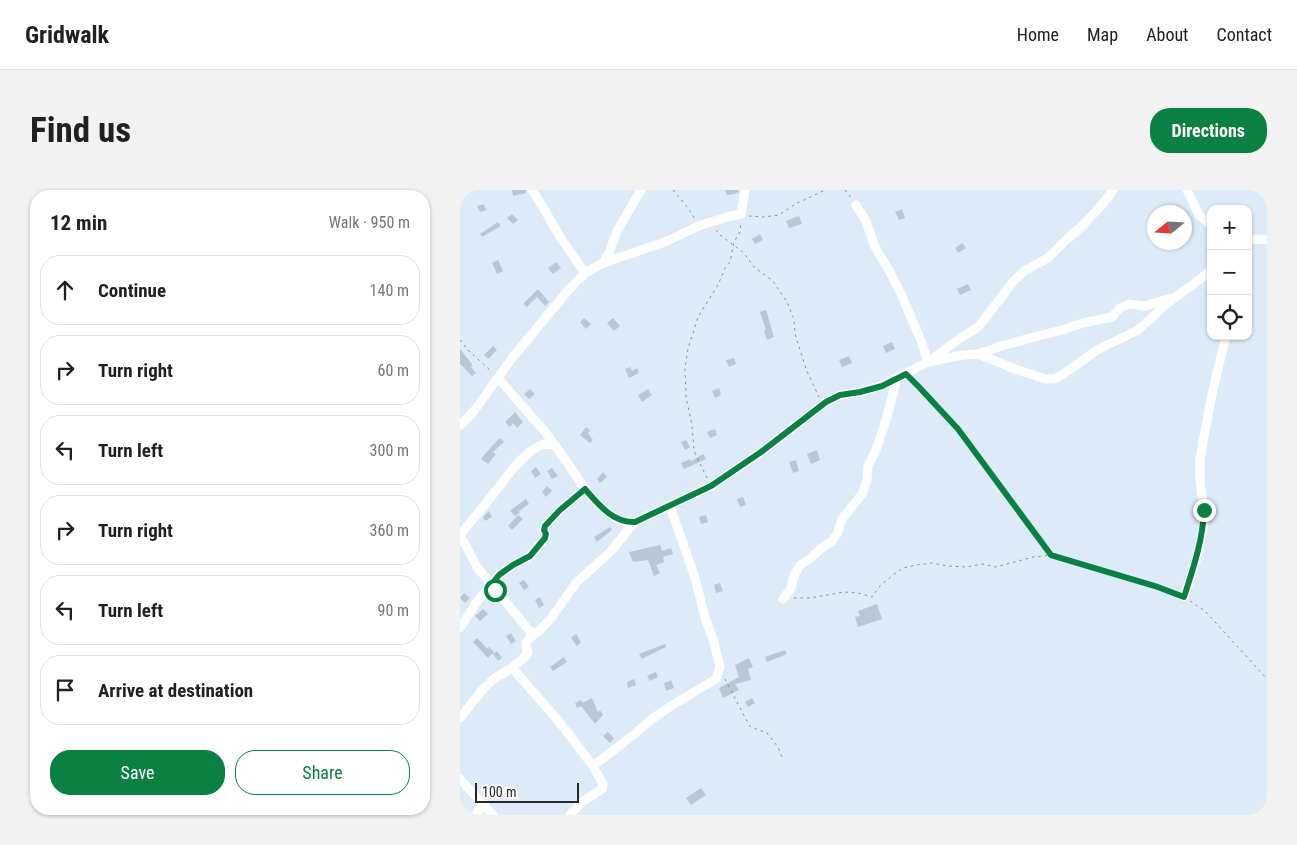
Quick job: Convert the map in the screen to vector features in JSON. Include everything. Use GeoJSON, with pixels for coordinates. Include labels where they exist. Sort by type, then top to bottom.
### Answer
{"type":"FeatureCollection","features":[{"type":"Feature","properties":{"kind":"street"},"geometry":{"type":"LineString","coordinates":[[532,190],[560,237],[585,273]]}},
{"type":"Feature","properties":{"kind":"street"},"geometry":{"type":"LineString","coordinates":[[603,263],[617,231],[640,190]]}},
{"type":"Feature","properties":{"kind":"street"},"geometry":{"type":"LineString","coordinates":[[460,425],[474,411],[512,358],[566,292],[585,273],[603,263],[665,242],[704,224],[741,214],[745,190]]}},
{"type":"Feature","properties":{"kind":"street"},"geometry":{"type":"LineString","coordinates":[[498,378],[546,433],[597,503],[614,517],[625,522],[635,522],[711,486],[761,452],[822,405],[840,395],[882,386],[928,362],[980,325],[1013,282],[1034,265],[1048,258],[1102,205],[1113,190]]}},
{"type":"Feature","properties":{"kind":"street"},"geometry":{"type":"LineString","coordinates":[[1187,190],[1198,214],[1207,222]]}},
{"type":"Feature","properties":{"kind":"street"},"geometry":{"type":"LineString","coordinates":[[856,205],[866,221],[875,247],[901,294],[928,362]]}},
{"type":"Feature","properties":{"kind":"street"},"geometry":{"type":"LineString","coordinates":[[1252,240],[1267,240]]}},
{"type":"Feature","properties":{"kind":"street"},"geometry":{"type":"LineString","coordinates":[[978,354],[1046,379],[1054,379],[1097,350],[1138,330],[1207,273]]}},
{"type":"Feature","properties":{"kind":"street"},"geometry":{"type":"LineString","coordinates":[[928,362],[978,354],[1083,323],[1112,317],[1120,308],[1129,304],[1145,306],[1176,297]]}},
{"type":"Feature","properties":{"kind":"street"},"geometry":{"type":"LineString","coordinates":[[1184,597],[1196,561],[1204,524],[1200,458],[1212,394],[1225,340]]}},
{"type":"Feature","properties":{"kind":"street"},"geometry":{"type":"LineString","coordinates":[[783,599],[791,588],[794,576],[800,565],[831,542],[837,534],[842,519],[862,494],[867,480],[868,466],[876,450],[886,420],[897,379]]}},
{"type":"Feature","properties":{"kind":"street"},"geometry":{"type":"LineString","coordinates":[[533,635],[477,567],[460,537],[512,469],[539,446],[545,444],[554,445]]}},
{"type":"Feature","properties":{"kind":"street"},"geometry":{"type":"LineString","coordinates":[[460,628],[476,603],[499,575],[530,556],[545,538],[545,526],[560,510],[585,489]]}},
{"type":"Feature","properties":{"kind":"street"},"geometry":{"type":"LineString","coordinates":[[593,766],[649,721],[716,679],[720,667],[695,578],[670,506]]}},
{"type":"Feature","properties":{"kind":"street"},"geometry":{"type":"LineString","coordinates":[[460,718],[483,689],[527,655],[526,643],[552,617],[576,583],[610,552],[635,522]]}},
{"type":"Feature","properties":{"kind":"street"},"geometry":{"type":"LineString","coordinates":[[512,668],[546,705],[593,766],[603,784],[602,789],[582,802],[570,815]]}},
{"type":"Feature","properties":{"kind":"street"},"geometry":{"type":"LineString","coordinates":[[460,779],[493,815]]}},
{"type":"Feature","properties":{"kind":"street"},"geometry":{"type":"LineString","coordinates":[[475,815],[484,804]]}},
{"type":"Feature","properties":{"kind":"path"},"geometry":{"type":"LineString","coordinates":[[673,190],[704,224],[716,230],[744,253],[754,267],[773,281],[787,302],[794,318],[795,334],[806,369],[817,390],[822,405]]}},
{"type":"Feature","properties":{"kind":"path"},"geometry":{"type":"LineString","coordinates":[[711,486],[694,451],[692,424],[686,397],[685,368],[688,348],[698,317],[730,262],[734,242],[740,232],[741,214],[753,217],[779,215],[796,203],[802,202],[825,190]]}},
{"type":"Feature","properties":{"kind":"path"},"geometry":{"type":"LineString","coordinates":[[845,190],[856,205]]}},
{"type":"Feature","properties":{"kind":"path"},"geometry":{"type":"LineString","coordinates":[[460,340],[498,378]]}},
{"type":"Feature","properties":{"kind":"path"},"geometry":{"type":"LineString","coordinates":[[906,374],[958,429],[1051,555]]}},
{"type":"Feature","properties":{"kind":"path"},"geometry":{"type":"LineString","coordinates":[[783,599],[810,598],[844,592],[872,597],[880,586],[903,568],[932,563],[948,566],[982,564],[996,568],[1033,557],[1051,555],[1155,586],[1184,597],[1205,611],[1267,678]]}},
{"type":"Feature","properties":{"kind":"path"},"geometry":{"type":"LineString","coordinates":[[720,667],[749,725],[767,732],[778,747],[783,760]]}},
{"type":"Feature","properties":{"kind":"building"},"geometry":{"type":"Polygon","coordinates":[[[512,190],[526,190],[526,193],[513,196],[512,190]]]}},
{"type":"Feature","properties":{"kind":"building"},"geometry":{"type":"Polygon","coordinates":[[[725,190],[739,190],[738,193],[727,195],[725,190]]]}},
{"type":"Feature","properties":{"kind":"building"},"geometry":{"type":"Polygon","coordinates":[[[484,204],[486,210],[480,212],[477,206],[484,204]]]}},
{"type":"Feature","properties":{"kind":"building"},"geometry":{"type":"Polygon","coordinates":[[[902,209],[905,218],[899,220],[895,212],[902,209]]]}},
{"type":"Feature","properties":{"kind":"building"},"geometry":{"type":"Polygon","coordinates":[[[512,214],[518,220],[513,224],[507,218],[512,214]]]}},
{"type":"Feature","properties":{"kind":"building"},"geometry":{"type":"Polygon","coordinates":[[[799,216],[802,224],[789,228],[786,221],[799,216]]]}},
{"type":"Feature","properties":{"kind":"building"},"geometry":{"type":"Polygon","coordinates":[[[498,222],[501,226],[482,237],[480,234],[498,222]]]}},
{"type":"Feature","properties":{"kind":"building"},"geometry":{"type":"Polygon","coordinates":[[[760,234],[763,240],[755,244],[752,239],[760,234]]]}},
{"type":"Feature","properties":{"kind":"building"},"geometry":{"type":"Polygon","coordinates":[[[962,243],[966,248],[958,253],[955,248],[962,243]]]}},
{"type":"Feature","properties":{"kind":"building"},"geometry":{"type":"Polygon","coordinates":[[[498,260],[503,271],[497,274],[492,263],[498,260]]]}},
{"type":"Feature","properties":{"kind":"building"},"geometry":{"type":"Polygon","coordinates":[[[556,262],[561,268],[553,274],[548,268],[556,262]]]}},
{"type":"Feature","properties":{"kind":"building"},"geometry":{"type":"Polygon","coordinates":[[[968,284],[971,290],[960,295],[957,289],[968,284]]]}},
{"type":"Feature","properties":{"kind":"building"},"geometry":{"type":"Polygon","coordinates":[[[538,289],[549,302],[545,306],[537,297],[527,307],[523,304],[538,289]]]}},
{"type":"Feature","properties":{"kind":"building"},"geometry":{"type":"Polygon","coordinates":[[[766,310],[774,337],[767,340],[760,312],[766,310]]]}},
{"type":"Feature","properties":{"kind":"building"},"geometry":{"type":"Polygon","coordinates":[[[584,318],[591,324],[586,329],[580,322],[584,318]]]}},
{"type":"Feature","properties":{"kind":"building"},"geometry":{"type":"Polygon","coordinates":[[[613,318],[620,326],[614,331],[607,323],[613,318]]]}},
{"type":"Feature","properties":{"kind":"building"},"geometry":{"type":"Polygon","coordinates":[[[892,342],[895,349],[886,353],[883,346],[892,342]]]}},
{"type":"Feature","properties":{"kind":"building"},"geometry":{"type":"Polygon","coordinates":[[[493,346],[497,350],[488,359],[484,355],[493,346]]]}},
{"type":"Feature","properties":{"kind":"building"},"geometry":{"type":"Polygon","coordinates":[[[460,349],[472,364],[471,367],[476,373],[472,376],[460,364],[460,349]]]}},
{"type":"Feature","properties":{"kind":"building"},"geometry":{"type":"Polygon","coordinates":[[[849,356],[852,363],[842,367],[839,360],[849,356]]]}},
{"type":"Feature","properties":{"kind":"building"},"geometry":{"type":"Polygon","coordinates":[[[734,358],[736,364],[729,367],[726,360],[734,358]]]}},
{"type":"Feature","properties":{"kind":"building"},"geometry":{"type":"Polygon","coordinates":[[[630,367],[632,371],[637,368],[639,373],[629,378],[625,369],[630,367]]]}},
{"type":"Feature","properties":{"kind":"building"},"geometry":{"type":"Polygon","coordinates":[[[719,388],[721,395],[715,398],[712,391],[719,388]]]}},
{"type":"Feature","properties":{"kind":"building"},"geometry":{"type":"Polygon","coordinates":[[[530,389],[535,394],[529,399],[524,394],[530,389]]]}},
{"type":"Feature","properties":{"kind":"building"},"geometry":{"type":"Polygon","coordinates":[[[648,389],[652,395],[642,402],[638,395],[648,389]]]}},
{"type":"Feature","properties":{"kind":"building"},"geometry":{"type":"Polygon","coordinates":[[[515,412],[523,422],[517,428],[513,423],[510,427],[505,422],[515,412]]]}},
{"type":"Feature","properties":{"kind":"building"},"geometry":{"type":"Polygon","coordinates":[[[586,427],[590,430],[588,433],[593,440],[590,443],[580,435],[586,427]]]}},
{"type":"Feature","properties":{"kind":"building"},"geometry":{"type":"Polygon","coordinates":[[[715,429],[717,435],[710,438],[707,432],[715,429]]]}},
{"type":"Feature","properties":{"kind":"building"},"geometry":{"type":"Polygon","coordinates":[[[500,438],[504,442],[493,452],[496,454],[488,464],[481,459],[500,438]]]}},
{"type":"Feature","properties":{"kind":"building"},"geometry":{"type":"Polygon","coordinates":[[[686,440],[690,447],[685,450],[681,442],[686,440]]]}},
{"type":"Feature","properties":{"kind":"building"},"geometry":{"type":"Polygon","coordinates":[[[817,450],[820,460],[811,464],[807,454],[817,450]]]}},
{"type":"Feature","properties":{"kind":"building"},"geometry":{"type":"Polygon","coordinates":[[[703,454],[706,459],[684,469],[681,463],[690,459],[691,461],[703,454]]]}},
{"type":"Feature","properties":{"kind":"building"},"geometry":{"type":"Polygon","coordinates":[[[796,460],[799,471],[793,473],[789,462],[796,460]]]}},
{"type":"Feature","properties":{"kind":"building"},"geometry":{"type":"Polygon","coordinates":[[[536,467],[541,474],[535,478],[531,471],[536,467]]]}},
{"type":"Feature","properties":{"kind":"building"},"geometry":{"type":"Polygon","coordinates":[[[552,468],[558,476],[552,479],[547,471],[552,468]]]}},
{"type":"Feature","properties":{"kind":"building"},"geometry":{"type":"Polygon","coordinates":[[[603,472],[607,477],[600,483],[597,479],[603,472]]]}},
{"type":"Feature","properties":{"kind":"building"},"geometry":{"type":"Polygon","coordinates":[[[547,486],[552,491],[546,497],[542,492],[547,486]]]}},
{"type":"Feature","properties":{"kind":"building"},"geometry":{"type":"Polygon","coordinates":[[[743,497],[746,505],[740,507],[737,499],[743,497]]]}},
{"type":"Feature","properties":{"kind":"building"},"geometry":{"type":"Polygon","coordinates":[[[526,499],[529,504],[515,516],[510,511],[526,499]]]}},
{"type":"Feature","properties":{"kind":"building"},"geometry":{"type":"Polygon","coordinates":[[[489,511],[492,517],[485,521],[483,517],[489,511]]]}},
{"type":"Feature","properties":{"kind":"building"},"geometry":{"type":"Polygon","coordinates":[[[518,515],[523,519],[512,530],[508,526],[518,515]]]}},
{"type":"Feature","properties":{"kind":"building"},"geometry":{"type":"Polygon","coordinates":[[[706,515],[708,522],[701,524],[699,517],[706,515]]]}},
{"type":"Feature","properties":{"kind":"building"},"geometry":{"type":"Polygon","coordinates":[[[610,527],[612,530],[597,542],[594,537],[610,527]]]}},
{"type":"Feature","properties":{"kind":"building"},"geometry":{"type":"Polygon","coordinates":[[[660,545],[662,551],[671,548],[673,554],[663,557],[664,562],[656,565],[660,573],[654,576],[648,560],[633,562],[629,552],[660,545]]]}},
{"type":"Feature","properties":{"kind":"building"},"geometry":{"type":"Polygon","coordinates":[[[524,580],[529,587],[524,590],[519,583],[524,580]]]}},
{"type":"Feature","properties":{"kind":"building"},"geometry":{"type":"Polygon","coordinates":[[[720,583],[723,591],[716,593],[714,585],[720,583]]]}},
{"type":"Feature","properties":{"kind":"building"},"geometry":{"type":"Polygon","coordinates":[[[464,593],[470,598],[465,603],[460,598],[464,593]]]}},
{"type":"Feature","properties":{"kind":"building"},"geometry":{"type":"Polygon","coordinates":[[[540,597],[544,605],[539,608],[535,600],[540,597]]]}},
{"type":"Feature","properties":{"kind":"building"},"geometry":{"type":"Polygon","coordinates":[[[877,604],[882,619],[858,627],[855,617],[860,616],[858,611],[877,604]]]}},
{"type":"Feature","properties":{"kind":"building"},"geometry":{"type":"Polygon","coordinates":[[[483,609],[488,614],[480,621],[475,616],[483,609]]]}},
{"type":"Feature","properties":{"kind":"building"},"geometry":{"type":"Polygon","coordinates":[[[511,633],[516,641],[511,644],[506,636],[511,633]]]}},
{"type":"Feature","properties":{"kind":"building"},"geometry":{"type":"Polygon","coordinates":[[[576,634],[581,642],[577,646],[571,638],[576,634]]]}},
{"type":"Feature","properties":{"kind":"building"},"geometry":{"type":"Polygon","coordinates":[[[477,638],[494,652],[488,658],[473,642],[477,638]]]}},
{"type":"Feature","properties":{"kind":"building"},"geometry":{"type":"Polygon","coordinates":[[[665,644],[666,647],[642,659],[639,654],[665,644]]]}},
{"type":"Feature","properties":{"kind":"building"},"geometry":{"type":"Polygon","coordinates":[[[785,650],[787,654],[767,662],[765,657],[785,650]]]}},
{"type":"Feature","properties":{"kind":"building"},"geometry":{"type":"Polygon","coordinates":[[[497,651],[502,658],[498,661],[493,654],[497,651]]]}},
{"type":"Feature","properties":{"kind":"building"},"geometry":{"type":"Polygon","coordinates":[[[564,657],[567,662],[553,671],[550,667],[564,657]]]}},
{"type":"Feature","properties":{"kind":"building"},"geometry":{"type":"Polygon","coordinates":[[[749,658],[753,667],[748,669],[751,680],[735,684],[739,690],[723,698],[719,688],[739,677],[735,665],[749,658]]]}},
{"type":"Feature","properties":{"kind":"building"},"geometry":{"type":"Polygon","coordinates":[[[656,672],[658,677],[650,681],[647,676],[656,672]]]}},
{"type":"Feature","properties":{"kind":"building"},"geometry":{"type":"Polygon","coordinates":[[[634,679],[636,685],[628,688],[627,682],[634,679]]]}},
{"type":"Feature","properties":{"kind":"building"},"geometry":{"type":"Polygon","coordinates":[[[671,680],[674,688],[666,691],[664,683],[671,680]]]}},
{"type":"Feature","properties":{"kind":"building"},"geometry":{"type":"Polygon","coordinates":[[[592,698],[598,712],[600,710],[603,715],[595,724],[581,706],[577,708],[575,703],[581,700],[583,703],[592,698]]]}},
{"type":"Feature","properties":{"kind":"building"},"geometry":{"type":"Polygon","coordinates":[[[752,698],[755,703],[748,707],[745,702],[752,698]]]}},
{"type":"Feature","properties":{"kind":"building"},"geometry":{"type":"Polygon","coordinates":[[[608,732],[614,738],[610,743],[603,736],[608,732]]]}},
{"type":"Feature","properties":{"kind":"building"},"geometry":{"type":"Polygon","coordinates":[[[701,788],[706,795],[691,805],[686,798],[701,788]]]}},
{"type":"Feature","properties":{"kind":"route"},"geometry":{"type":"LineString","coordinates":[[495,590],[491,585],[499,575],[530,556],[545,538],[545,526],[560,510],[585,489],[597,503],[614,517],[625,522],[635,522],[711,486],[761,452],[826,402],[840,395],[882,386],[906,374],[958,429],[1051,555],[1155,586],[1184,597],[1196,561],[1204,524],[1204,510]]}}]}
